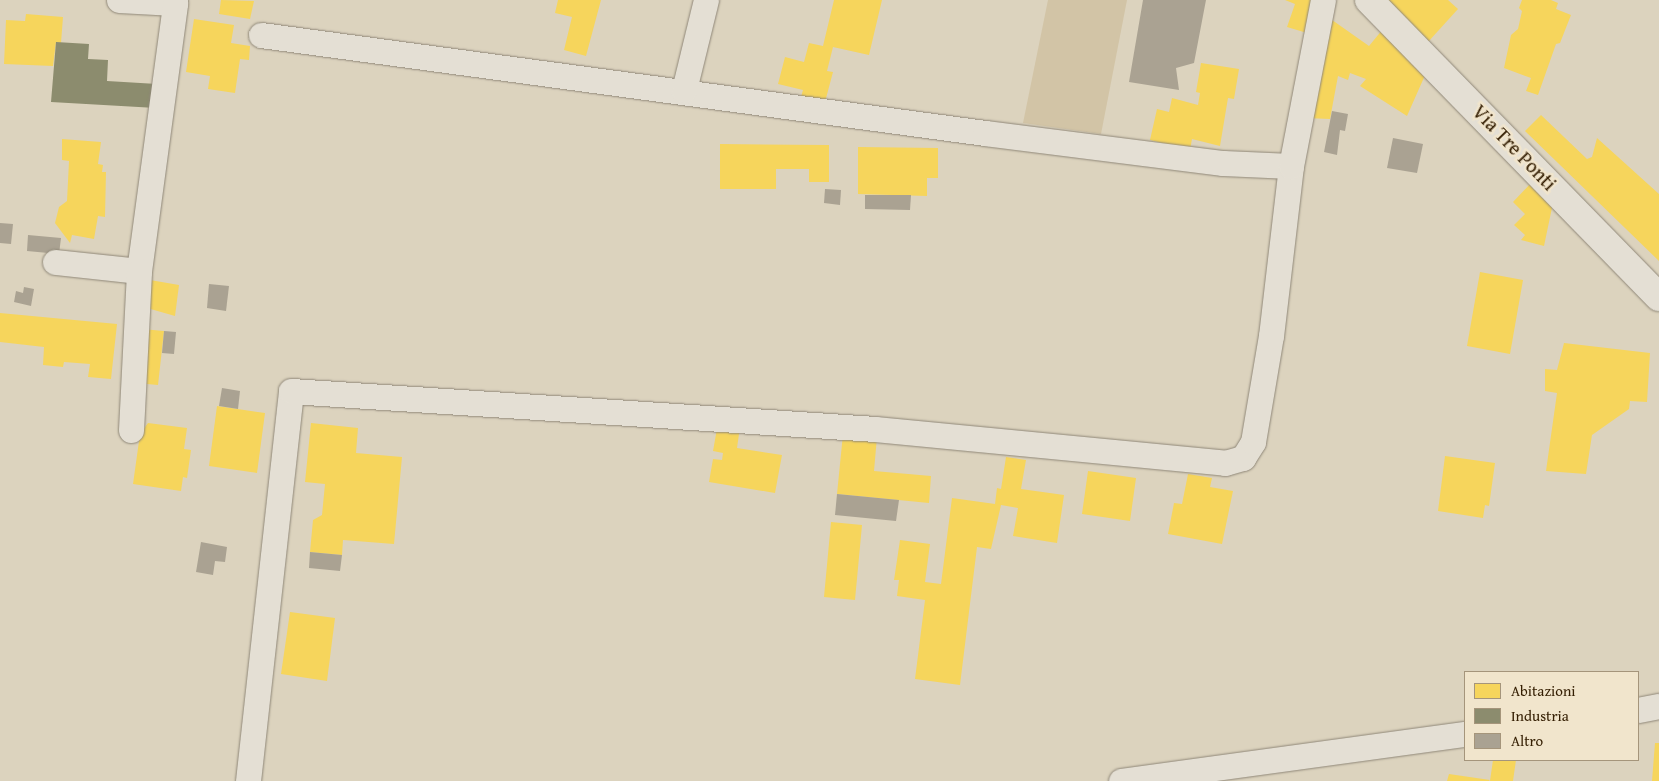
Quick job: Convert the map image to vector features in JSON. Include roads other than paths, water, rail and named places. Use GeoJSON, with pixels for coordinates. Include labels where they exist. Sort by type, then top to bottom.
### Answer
{"type":"FeatureCollection","features":[{"type":"Feature","properties":{"kind":"street"},"geometry":{"type":"LineString","coordinates":[[119,0],[175,1],[139,271],[131,430]]}},
{"type":"Feature","properties":{"kind":"street"},"geometry":{"type":"LineString","coordinates":[[684,90],[706,0]]}},
{"type":"Feature","properties":{"kind":"street"},"geometry":{"type":"LineString","coordinates":[[248,781],[291,391],[875,429],[1225,463],[1243,458],[1253,442],[1271,336],[1292,166],[1323,0]]}},
{"type":"Feature","properties":{"kind":"street","name":"Via Tre Ponti"},"geometry":{"type":"LineString","coordinates":[[1369,0],[1659,296]]}},
{"type":"Feature","properties":{"kind":"street"},"geometry":{"type":"LineString","coordinates":[[261,35],[684,90],[985,133],[1223,163],[1292,166]]}},
{"type":"Feature","properties":{"kind":"street"},"geometry":{"type":"LineString","coordinates":[[55,262],[139,271]]}},
{"type":"Feature","properties":{"kind":"street"},"geometry":{"type":"LineString","coordinates":[[1639,710],[1659,706]]}},
{"type":"Feature","properties":{"kind":"street"},"geometry":{"type":"LineString","coordinates":[[1121,781],[1464,734]]}}]}
